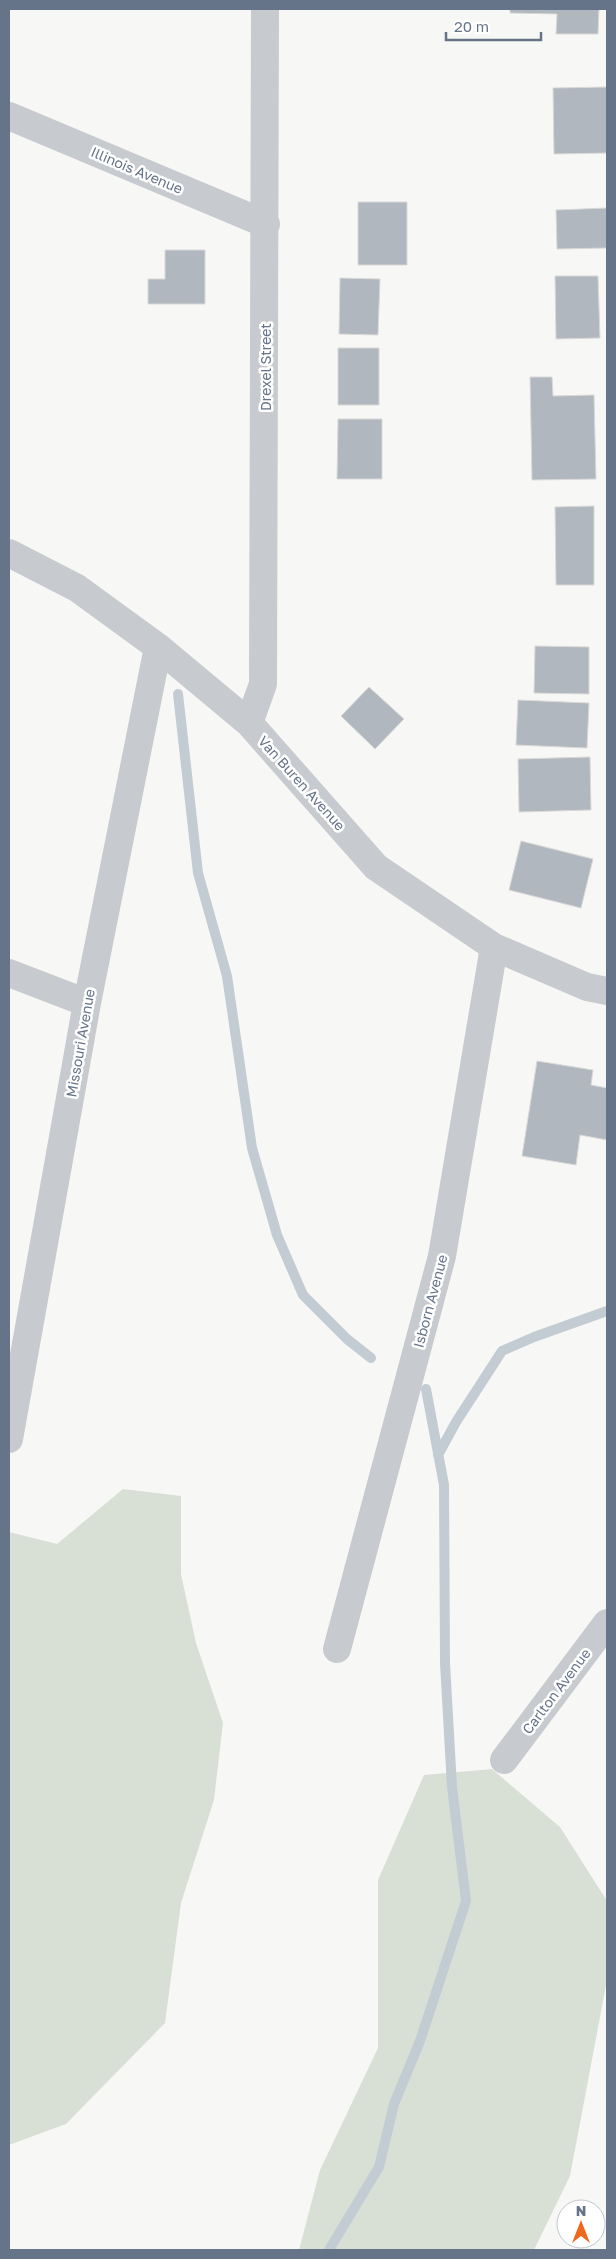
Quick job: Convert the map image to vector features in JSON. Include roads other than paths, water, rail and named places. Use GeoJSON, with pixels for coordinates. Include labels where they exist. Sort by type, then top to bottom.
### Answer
{"type":"FeatureCollection","features":[{"type":"Feature","properties":{"kind":"street","name":"Drexel Street"},"geometry":{"type":"LineString","coordinates":[[249,723],[262,684],[266,224],[265,9]]}},
{"type":"Feature","properties":{"kind":"street","name":"Illinois Avenue"},"geometry":{"type":"LineString","coordinates":[[9,116],[266,224]]}},
{"type":"Feature","properties":{"kind":"street","name":"Van Buren Avenue"},"geometry":{"type":"LineString","coordinates":[[9,553],[77,588],[158,648],[249,723],[376,867],[494,947],[587,987],[607,991]]}},
{"type":"Feature","properties":{"kind":"street","name":"Missouri Avenue"},"geometry":{"type":"LineString","coordinates":[[9,1439],[87,1003],[158,648]]}},
{"type":"Feature","properties":{"kind":"street","name":"Isborn Avenue"},"geometry":{"type":"LineString","coordinates":[[337,1649],[442,1256],[494,947]]}},
{"type":"Feature","properties":{"kind":"street"},"geometry":{"type":"LineString","coordinates":[[9,973],[87,1003]]}},
{"type":"Feature","properties":{"kind":"street","name":"Carlton Avenue"},"geometry":{"type":"LineString","coordinates":[[504,1760],[607,1623]]}},
{"type":"Feature","properties":{"kind":"waterway"},"geometry":{"type":"LineString","coordinates":[[178,694],[198,873],[227,976],[252,1148],[277,1235],[303,1295],[347,1339],[371,1358]]}},
{"type":"Feature","properties":{"kind":"waterway"},"geometry":{"type":"LineString","coordinates":[[438,1455],[456,1422],[502,1351],[534,1337],[607,1311]]}},
{"type":"Feature","properties":{"kind":"waterway"},"geometry":{"type":"LineString","coordinates":[[329,2250],[379,2167],[394,2104],[420,2041],[466,1901],[452,1787],[445,1663],[444,1485],[426,1389]]}}]}
